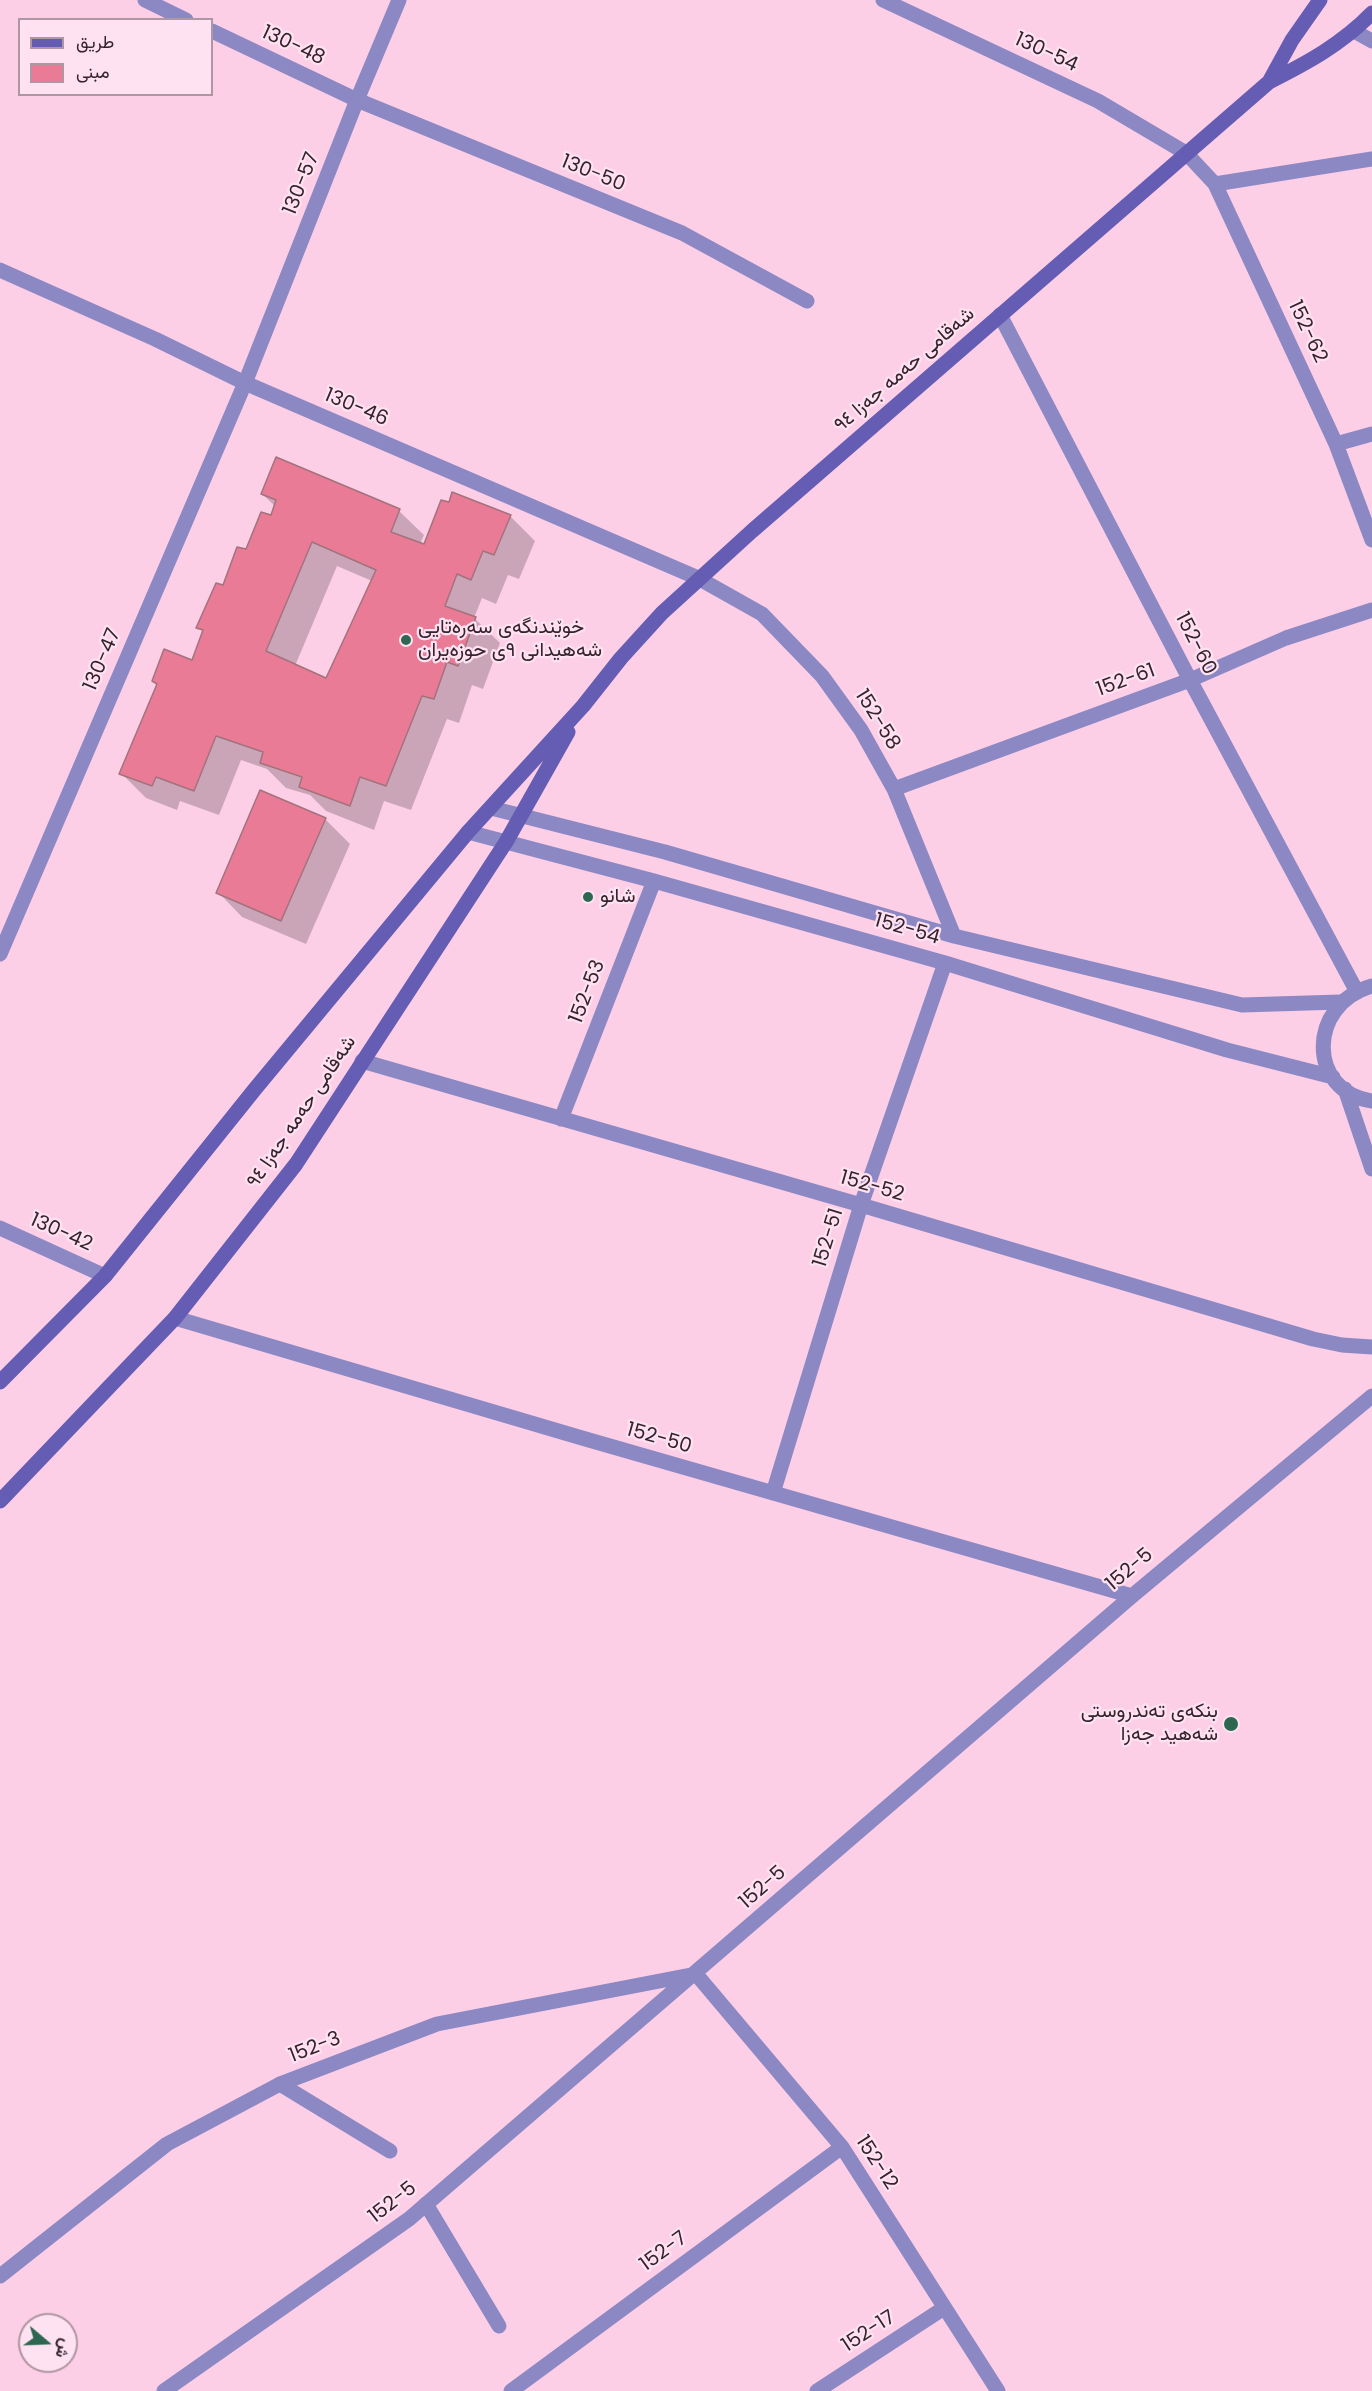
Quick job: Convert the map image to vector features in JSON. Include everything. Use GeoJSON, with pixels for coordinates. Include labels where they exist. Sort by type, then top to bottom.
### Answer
{"type":"FeatureCollection","features":[{"type":"Feature","properties":{"kind":"main road","name":"شەقامی حەمە جەزا ٩٤"},"geometry":{"type":"LineString","coordinates":[[1269,82],[1292,40],[1318,1]]}},
{"type":"Feature","properties":{"kind":"main road","name":"شەقامی حەمە جەزا ٩٤"},"geometry":{"type":"LineString","coordinates":[[0,1382],[105,1276],[255,1089],[468,832],[583,706],[621,658],[662,613],[698,579],[1269,82],[1328,51],[1354,31],[1372,13]]}},
{"type":"Feature","properties":{"kind":"main road","name":"شەقامی حەمە جەزا ٩٤"},"geometry":{"type":"LineString","coordinates":[[0,1501],[175,1318],[296,1164],[506,842],[583,706]]}},
{"type":"Feature","properties":{"kind":"street"},"geometry":{"type":"LineString","coordinates":[[145,0],[182,18]]}},
{"type":"Feature","properties":{"kind":"street","name":"130-57"},"geometry":{"type":"LineString","coordinates":[[245,383],[399,0]]}},
{"type":"Feature","properties":{"kind":"street","name":"130-54"},"geometry":{"type":"LineString","coordinates":[[883,0],[1098,101],[1186,153]]}},
{"type":"Feature","properties":{"kind":"street","name":"130-48"},"geometry":{"type":"LineString","coordinates":[[213,31],[357,100]]}},
{"type":"Feature","properties":{"kind":"street"},"geometry":{"type":"LineString","coordinates":[[1354,31],[1372,41]]}},
{"type":"Feature","properties":{"kind":"street","name":"130-50"},"geometry":{"type":"LineString","coordinates":[[357,100],[682,233],[807,301]]}},
{"type":"Feature","properties":{"kind":"street","name":"152-62"},"geometry":{"type":"LineString","coordinates":[[1186,153],[1215,184],[1336,444],[1372,540]]}},
{"type":"Feature","properties":{"kind":"street"},"geometry":{"type":"LineString","coordinates":[[1215,184],[1372,159]]}},
{"type":"Feature","properties":{"kind":"street","name":"130-46"},"geometry":{"type":"LineString","coordinates":[[0,270],[155,339],[245,383],[698,579]]}},
{"type":"Feature","properties":{"kind":"street","name":"152-60"},"geometry":{"type":"LineString","coordinates":[[1000,315],[1190,680],[1356,990]]}},
{"type":"Feature","properties":{"kind":"street","name":"130-47"},"geometry":{"type":"LineString","coordinates":[[0,954],[245,383]]}},
{"type":"Feature","properties":{"kind":"street"},"geometry":{"type":"LineString","coordinates":[[1336,444],[1372,434]]}},
{"type":"Feature","properties":{"kind":"street","name":"152-58"},"geometry":{"type":"LineString","coordinates":[[698,579],[762,614],[822,675],[861,730],[894,789],[954,936]]}},
{"type":"Feature","properties":{"kind":"street","name":"152-61"},"geometry":{"type":"LineString","coordinates":[[894,789],[1190,680],[1286,638],[1372,610]]}},
{"type":"Feature","properties":{"kind":"street","name":"152-54"},"geometry":{"type":"LineString","coordinates":[[491,808],[665,852],[954,936],[1242,1005],[1340,1002]]}},
{"type":"Feature","properties":{"kind":"street","name":"152-54"},"geometry":{"type":"LineString","coordinates":[[468,832],[654,881],[945,963],[1227,1050],[1333,1077]]}},
{"type":"Feature","properties":{"kind":"street","name":"152-53"},"geometry":{"type":"LineString","coordinates":[[561,1119],[654,881]]}},
{"type":"Feature","properties":{"kind":"street","name":"152-51"},"geometry":{"type":"LineString","coordinates":[[773,1493],[861,1205],[945,963]]}},
{"type":"Feature","properties":{"kind":"street"},"geometry":{"type":"LineString","coordinates":[[1372,986],[1356,990],[1340,1002],[1328,1019],[1323,1038],[1324,1059],[1333,1077],[1345,1089],[1363,1100],[1372,1101]]}},
{"type":"Feature","properties":{"kind":"street","name":"152-52"},"geometry":{"type":"LineString","coordinates":[[362,1062],[861,1205],[1313,1339],[1342,1345],[1372,1347]]}},
{"type":"Feature","properties":{"kind":"street"},"geometry":{"type":"LineString","coordinates":[[1345,1089],[1372,1169]]}},
{"type":"Feature","properties":{"kind":"street","name":"130-42"},"geometry":{"type":"LineString","coordinates":[[0,1228],[105,1276]]}},
{"type":"Feature","properties":{"kind":"street","name":"152-50"},"geometry":{"type":"LineString","coordinates":[[175,1318],[1132,1596]]}},
{"type":"Feature","properties":{"kind":"street","name":"152-5"},"geometry":{"type":"LineString","coordinates":[[164,2391],[409,2219],[1132,1596],[1372,1396]]}},
{"type":"Feature","properties":{"kind":"street","name":"152-3"},"geometry":{"type":"LineString","coordinates":[[0,2276],[167,2144],[280,2084],[437,2024],[696,1974]]}},
{"type":"Feature","properties":{"kind":"street","name":"152-12"},"geometry":{"type":"LineString","coordinates":[[696,1974],[842,2147],[998,2391]]}},
{"type":"Feature","properties":{"kind":"street"},"geometry":{"type":"LineString","coordinates":[[280,2084],[390,2151]]}},
{"type":"Feature","properties":{"kind":"street","name":"152-7"},"geometry":{"type":"LineString","coordinates":[[511,2391],[842,2147]]}},
{"type":"Feature","properties":{"kind":"street"},"geometry":{"type":"LineString","coordinates":[[426,2204],[499,2326]]}},
{"type":"Feature","properties":{"kind":"street","name":"152-17"},"geometry":{"type":"LineString","coordinates":[[818,2391],[944,2308]]}},
{"type":"Feature","properties":{"kind":"building","name":"خوێندنگەی سەرەتایی شەهیدانی ٩ی حوزەیران"},"geometry":{"type":"Polygon","coordinates":[[[276,457],[400,509],[391,532],[424,544],[441,500],[449,502],[452,492],[511,515],[494,555],[483,551],[471,580],[457,574],[445,606],[476,617],[458,666],[447,662],[434,699],[422,696],[386,786],[360,777],[350,806],[299,787],[302,777],[260,763],[263,752],[216,736],[194,791],[156,777],[152,786],[119,774],[157,684],[152,681],[164,649],[192,660],[203,630],[196,628],[216,583],[223,585],[237,547],[246,549],[261,512],[271,515],[276,500],[261,494],[276,457]],[[312,542],[266,651],[326,678],[376,570],[312,542]]]}},
{"type":"Feature","properties":{"kind":"building"},"geometry":{"type":"Polygon","coordinates":[[[260,790],[326,818],[281,921],[216,893],[260,790]]]}},
{"type":"Feature","properties":{"kind":"place","name":"خوێندنگەی سەرەتایی شەهیدانی ٩ی حوزەیران"},"geometry":{"type":"Point","coordinates":[406,640]}},
{"type":"Feature","properties":{"kind":"place","name":"شانو"},"geometry":{"type":"Point","coordinates":[588,897]}},
{"type":"Feature","properties":{"kind":"place","name":"بنکەی تەندروستی شەهید جەزا"},"geometry":{"type":"Point","coordinates":[1231,1724]}}]}
